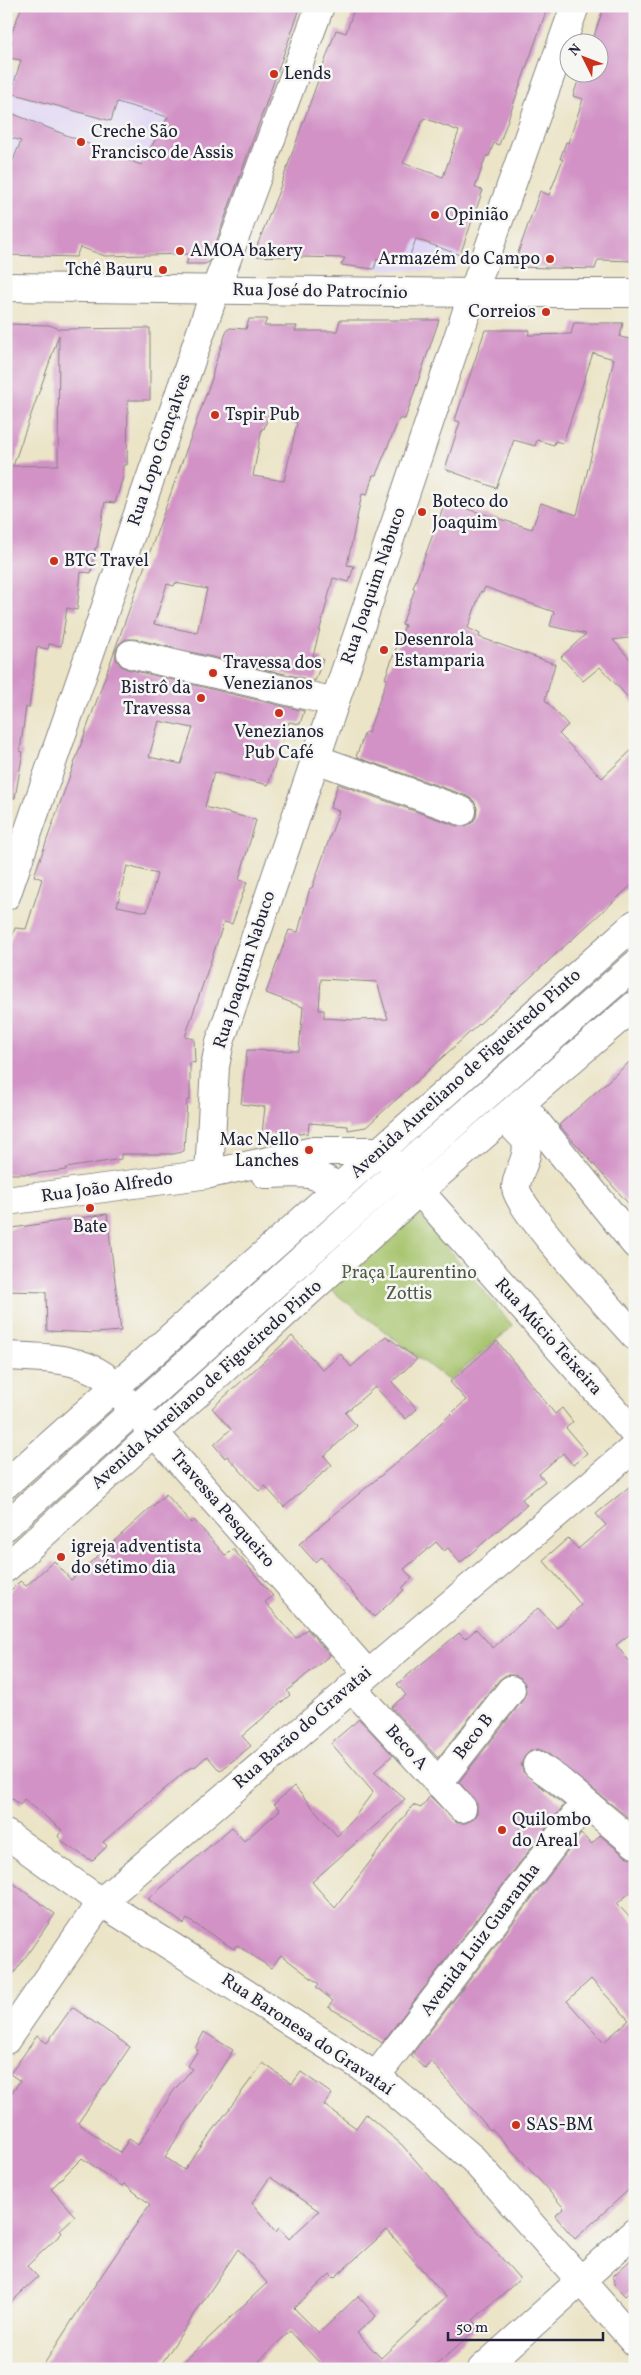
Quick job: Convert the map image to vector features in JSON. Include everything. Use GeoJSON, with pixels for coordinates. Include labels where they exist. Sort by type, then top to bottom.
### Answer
{"type":"FeatureCollection","features":[{"type":"Feature","properties":{"kind":"street","name":"Rua Lopo Gonçalves"},"geometry":{"type":"LineString","coordinates":[[6,896],[215,291],[320,6]]}},
{"type":"Feature","properties":{"kind":"street","name":"Rua Joaquim Nabuco"},"geometry":{"type":"LineString","coordinates":[[209,1174],[215,1066],[220,1042],[472,293],[575,6]]}},
{"type":"Feature","properties":{"kind":"street","name":"Rua José do Patrocínio"},"geometry":{"type":"LineString","coordinates":[[6,287],[215,291],[635,293]]}},
{"type":"Feature","properties":{"kind":"street"},"geometry":{"type":"LineString","coordinates":[[131,654],[335,702]]}},
{"type":"Feature","properties":{"kind":"street"},"geometry":{"type":"LineString","coordinates":[[316,759],[462,811]]}},
{"type":"Feature","properties":{"kind":"street","name":"Avenida Aureliano de Figueiredo Pinto"},"geometry":{"type":"LineString","coordinates":[[6,1484],[635,924]]}},
{"type":"Feature","properties":{"kind":"street"},"geometry":{"type":"LineString","coordinates":[[6,1526],[400,1171],[635,965]]}},
{"type":"Feature","properties":{"kind":"street","name":"Avenida Aureliano de Figueiredo Pinto"},"geometry":{"type":"LineString","coordinates":[[6,1568],[419,1191],[635,1005]]}},
{"type":"Feature","properties":{"kind":"street"},"geometry":{"type":"LineString","coordinates":[[513,1110],[547,1136],[635,1244]]}},
{"type":"Feature","properties":{"kind":"street"},"geometry":{"type":"LineString","coordinates":[[513,1110],[526,1140],[526,1154],[516,1188],[520,1200],[538,1225],[635,1336]]}},
{"type":"Feature","properties":{"kind":"street"},"geometry":{"type":"LineString","coordinates":[[526,1154],[547,1136]]}},
{"type":"Feature","properties":{"kind":"street","name":"Rua João Alfredo"},"geometry":{"type":"LineString","coordinates":[[6,1201],[209,1174],[314,1151],[381,1151]]}},
{"type":"Feature","properties":{"kind":"street","name":"Rua Múcio Teixeira"},"geometry":{"type":"LineString","coordinates":[[381,1151],[419,1191],[635,1434]]}},
{"type":"Feature","properties":{"kind":"street","name":"Rua João Alfredo"},"geometry":{"type":"LineString","coordinates":[[209,1174],[314,1174],[326,1178],[339,1188]]}},
{"type":"Feature","properties":{"kind":"street","name":"Travessa Pesqueiro"},"geometry":{"type":"LineString","coordinates":[[6,1356],[57,1358],[92,1368],[104,1376],[155,1432],[359,1680]]}},
{"type":"Feature","properties":{"kind":"street","name":"Rua Barão do Gravatai"},"geometry":{"type":"LineString","coordinates":[[6,2040],[101,1902],[359,1680],[635,1447]]}},
{"type":"Feature","properties":{"kind":"street","name":"Beco A"},"geometry":{"type":"LineString","coordinates":[[359,1680],[438,1783],[462,1808]]}},
{"type":"Feature","properties":{"kind":"street","name":"Beco B"},"geometry":{"type":"LineString","coordinates":[[438,1783],[511,1690]]}},
{"type":"Feature","properties":{"kind":"street"},"geometry":{"type":"LineString","coordinates":[[537,1766],[557,1779],[635,1844]]}},
{"type":"Feature","properties":{"kind":"street","name":"Avenida Luiz Guaranha"},"geometry":{"type":"LineString","coordinates":[[376,2076],[585,1803]]}},
{"type":"Feature","properties":{"kind":"street","name":"Rua Baronesa do Gravataí"},"geometry":{"type":"LineString","coordinates":[[6,1834],[101,1902],[376,2076],[473,2159],[635,2342]]}},
{"type":"Feature","properties":{"kind":"street"},"geometry":{"type":"LineString","coordinates":[[482,2369],[635,2232]]}},
{"type":"Feature","properties":{"kind":"shaded area","name":"Creche São Francisco de Assis"},"geometry":{"type":"Polygon","coordinates":[[[6,69],[168,116],[134,184],[6,167],[6,69]]]}},
{"type":"Feature","properties":{"kind":"shaded area","name":"Opinião"},"geometry":{"type":"Polygon","coordinates":[[[415,167],[483,190],[454,272],[374,269],[415,167]]]}},
{"type":"Feature","properties":{"kind":"green space","name":"Praça Laurentino Zottis"},"geometry":{"type":"Polygon","coordinates":[[[414,1208],[513,1326],[449,1381],[327,1287],[414,1208]]]}},
{"type":"Feature","properties":{"kind":"building"},"geometry":{"type":"Polygon","coordinates":[[[22,6],[301,6],[209,262],[205,264],[186,264],[190,254],[105,256],[80,247],[76,257],[6,255],[6,177],[21,141],[6,136],[6,111],[141,165],[168,117],[117,102],[111,121],[11,93],[21,60],[9,58],[12,40],[9,40],[22,6]]]}},
{"type":"Feature","properties":{"kind":"building"},"geometry":{"type":"Polygon","coordinates":[[[355,6],[548,6],[499,145],[494,143],[489,156],[486,156],[475,188],[483,190],[460,255],[416,239],[408,260],[377,259],[374,269],[341,265],[345,258],[253,256],[278,193],[336,30],[346,33],[355,6]],[[424,118],[403,163],[443,177],[459,131],[424,118]]]}},
{"type":"Feature","properties":{"kind":"building"},"geometry":{"type":"Polygon","coordinates":[[[604,6],[635,6],[635,261],[598,260],[595,269],[513,267],[540,191],[549,195],[563,159],[560,159],[566,142],[568,143],[583,99],[573,96],[578,82],[608,82],[608,32],[595,32],[604,6]]]}},
{"type":"Feature","properties":{"kind":"building"},"geometry":{"type":"Polygon","coordinates":[[[249,319],[267,319],[264,326],[297,326],[295,331],[337,331],[340,320],[439,320],[405,419],[399,419],[376,475],[373,475],[367,495],[362,494],[347,565],[354,566],[349,582],[333,578],[313,656],[323,659],[315,681],[135,639],[126,639],[119,644],[116,650],[116,659],[121,666],[127,669],[304,711],[300,724],[289,722],[268,785],[214,772],[205,807],[256,820],[239,880],[247,882],[232,924],[224,922],[185,1037],[194,1039],[195,1063],[190,1062],[190,1100],[187,1100],[184,1151],[174,1154],[121,1154],[121,1159],[66,1168],[66,1170],[32,1174],[6,1174],[6,953],[15,928],[26,929],[42,879],[34,876],[212,378],[227,330],[230,328],[246,329],[249,319]],[[269,413],[264,429],[262,428],[253,476],[284,481],[297,423],[269,413]],[[175,583],[174,586],[167,584],[154,624],[197,633],[207,589],[175,583]],[[159,721],[149,757],[181,764],[193,728],[159,721]],[[127,866],[117,906],[147,912],[157,874],[127,866]]]}},
{"type":"Feature","properties":{"kind":"building"},"geometry":{"type":"Polygon","coordinates":[[[574,323],[623,323],[620,337],[635,340],[635,637],[613,640],[635,665],[635,705],[600,667],[583,681],[561,657],[586,634],[550,626],[554,612],[485,587],[483,592],[481,591],[468,628],[480,634],[479,637],[555,664],[545,700],[568,725],[559,734],[602,778],[635,747],[635,882],[366,1127],[348,1130],[348,1126],[309,1123],[308,1133],[274,1137],[274,1135],[262,1134],[265,1107],[241,1104],[247,1050],[299,1051],[303,1007],[266,993],[289,930],[298,932],[310,888],[312,888],[339,811],[330,808],[338,784],[457,826],[465,826],[472,823],[476,817],[477,808],[474,801],[467,796],[356,757],[365,732],[368,733],[387,679],[385,678],[405,625],[402,624],[415,589],[413,588],[445,502],[532,529],[541,503],[577,515],[614,359],[593,353],[563,443],[555,441],[554,445],[537,440],[535,446],[514,440],[496,488],[445,469],[460,422],[455,420],[485,330],[530,330],[528,335],[571,334],[574,323]],[[321,979],[319,1010],[324,1010],[324,1018],[354,1020],[388,1019],[377,982],[321,979]]]}},
{"type":"Feature","properties":{"kind":"building"},"geometry":{"type":"Polygon","coordinates":[[[6,324],[49,325],[60,329],[150,328],[150,400],[128,400],[127,465],[123,465],[123,477],[115,503],[105,502],[91,573],[81,572],[77,610],[67,608],[61,646],[49,644],[48,649],[37,647],[29,708],[26,707],[20,751],[23,752],[15,798],[6,798],[6,324]],[[59,335],[13,466],[58,465],[59,335]]]}},
{"type":"Feature","properties":{"kind":"building"},"geometry":{"type":"Polygon","coordinates":[[[635,1057],[635,1211],[559,1125],[635,1057]]]}},
{"type":"Feature","properties":{"kind":"building"},"geometry":{"type":"Polygon","coordinates":[[[107,1214],[121,1331],[96,1333],[47,1331],[46,1292],[6,1291],[6,1229],[107,1214]]]}},
{"type":"Feature","properties":{"kind":"building"},"geometry":{"type":"Polygon","coordinates":[[[292,1336],[323,1370],[341,1354],[351,1367],[386,1336],[417,1359],[392,1382],[417,1409],[406,1419],[375,1387],[345,1413],[357,1426],[324,1456],[332,1465],[284,1507],[265,1486],[259,1491],[227,1456],[225,1458],[214,1445],[231,1429],[212,1408],[292,1336]]]}},
{"type":"Feature","properties":{"kind":"building"},"geometry":{"type":"Polygon","coordinates":[[[497,1341],[555,1414],[562,1408],[573,1422],[566,1428],[587,1453],[573,1465],[563,1453],[539,1474],[545,1481],[522,1499],[527,1505],[460,1563],[448,1548],[444,1551],[436,1542],[404,1569],[412,1578],[402,1588],[404,1590],[374,1617],[321,1557],[315,1562],[299,1544],[415,1447],[466,1400],[450,1382],[497,1341]]]}},
{"type":"Feature","properties":{"kind":"building"},"geometry":{"type":"Polygon","coordinates":[[[635,1482],[635,1630],[616,1645],[635,1668],[635,1823],[546,1752],[538,1749],[531,1751],[525,1756],[521,1764],[523,1772],[564,1805],[382,2043],[348,2018],[328,2007],[333,2001],[316,1987],[319,1984],[281,1955],[271,1968],[237,1945],[234,1949],[187,1919],[184,1924],[148,1899],[232,1827],[244,1841],[280,1810],[274,1804],[294,1786],[337,1836],[353,1819],[373,1792],[331,1743],[359,1719],[393,1755],[374,1772],[405,1799],[312,1882],[335,1908],[413,1805],[421,1808],[430,1796],[457,1823],[465,1823],[472,1820],[477,1813],[477,1804],[459,1782],[523,1700],[526,1692],[525,1684],[520,1677],[513,1675],[506,1675],[499,1680],[438,1758],[391,1707],[406,1695],[397,1684],[459,1633],[465,1639],[476,1629],[493,1648],[538,1608],[557,1628],[581,1605],[543,1560],[568,1538],[578,1549],[606,1525],[596,1514],[635,1482]]]}},
{"type":"Feature","properties":{"kind":"building"},"geometry":{"type":"Polygon","coordinates":[[[166,1494],[191,1523],[194,1520],[226,1556],[233,1549],[273,1596],[265,1602],[296,1638],[307,1629],[330,1655],[287,1691],[290,1695],[242,1736],[251,1746],[220,1771],[207,1756],[196,1766],[188,1769],[103,1842],[107,1846],[92,1861],[65,1844],[58,1836],[62,1830],[24,1799],[20,1805],[6,1793],[6,1595],[20,1581],[26,1586],[54,1561],[71,1580],[166,1494]]]}},
{"type":"Feature","properties":{"kind":"building"},"geometry":{"type":"Polygon","coordinates":[[[581,1834],[592,1844],[600,1835],[625,1856],[635,1859],[635,1888],[617,1904],[635,1923],[635,2184],[575,2239],[555,2216],[564,2208],[525,2164],[492,2129],[490,2130],[431,2061],[425,2069],[411,2056],[581,1834]],[[591,1979],[567,2001],[604,2042],[629,2020],[591,1979]]]}},
{"type":"Feature","properties":{"kind":"building"},"geometry":{"type":"Polygon","coordinates":[[[6,1878],[55,1914],[6,1985],[6,1878]]]}},
{"type":"Feature","properties":{"kind":"building"},"geometry":{"type":"Polygon","coordinates":[[[72,2007],[130,2047],[78,2123],[120,2153],[129,2139],[138,2145],[175,2089],[192,2069],[188,2066],[198,2050],[195,2048],[204,2032],[233,2050],[165,2157],[184,2170],[263,2063],[292,2084],[301,2072],[332,2094],[324,2105],[356,2128],[366,2114],[402,2145],[520,2279],[473,2320],[479,2326],[432,2369],[325,2369],[290,2331],[251,2369],[176,2369],[267,2283],[238,2249],[158,2369],[41,2369],[150,2204],[124,2184],[122,2186],[82,2158],[51,2189],[75,2216],[60,2230],[62,2233],[27,2266],[38,2277],[6,2307],[6,2101],[20,2081],[10,2074],[37,2036],[47,2043],[72,2007]],[[270,2177],[252,2203],[276,2232],[279,2228],[289,2239],[319,2211],[270,2177]],[[387,2230],[334,2278],[330,2274],[294,2308],[319,2333],[358,2296],[376,2316],[357,2333],[381,2358],[446,2297],[387,2230]]]}},
{"type":"Feature","properties":{"kind":"building"},"geometry":{"type":"Polygon","coordinates":[[[635,2256],[635,2287],[625,2296],[614,2284],[613,2276],[635,2256]]]}},
{"type":"Feature","properties":{"kind":"place","name":"Lends"},"geometry":{"type":"Point","coordinates":[274,74]}},
{"type":"Feature","properties":{"kind":"place","name":"Creche São Francisco de Assis"},"geometry":{"type":"Point","coordinates":[81,142]}},
{"type":"Feature","properties":{"kind":"place","name":"Opinião"},"geometry":{"type":"Point","coordinates":[435,215]}},
{"type":"Feature","properties":{"kind":"place","name":"AMOA bakery"},"geometry":{"type":"Point","coordinates":[180,251]}},
{"type":"Feature","properties":{"kind":"place","name":"Armazém do Campo"},"geometry":{"type":"Point","coordinates":[550,259]}},
{"type":"Feature","properties":{"kind":"place","name":"Tchê Bauru"},"geometry":{"type":"Point","coordinates":[163,270]}},
{"type":"Feature","properties":{"kind":"place","name":"Correios"},"geometry":{"type":"Point","coordinates":[546,312]}},
{"type":"Feature","properties":{"kind":"place","name":"Tspir Pub"},"geometry":{"type":"Point","coordinates":[215,415]}},
{"type":"Feature","properties":{"kind":"place","name":"Boteco do Joaquim"},"geometry":{"type":"Point","coordinates":[422,512]}},
{"type":"Feature","properties":{"kind":"place","name":"BTC Travel"},"geometry":{"type":"Point","coordinates":[54,561]}},
{"type":"Feature","properties":{"kind":"place","name":"Desenrola Estamparia"},"geometry":{"type":"Point","coordinates":[384,650]}},
{"type":"Feature","properties":{"kind":"place","name":"Travessa dos Venezianos"},"geometry":{"type":"Point","coordinates":[213,673]}},
{"type":"Feature","properties":{"kind":"place","name":"Bistrô da Travessa"},"geometry":{"type":"Point","coordinates":[201,698]}},
{"type":"Feature","properties":{"kind":"place","name":"Venezianos Pub Café"},"geometry":{"type":"Point","coordinates":[279,713]}},
{"type":"Feature","properties":{"kind":"place","name":"Mac Nello Lanches"},"geometry":{"type":"Point","coordinates":[309,1150]}},
{"type":"Feature","properties":{"kind":"place","name":"Bate"},"geometry":{"type":"Point","coordinates":[90,1208]}},
{"type":"Feature","properties":{"kind":"place","name":"igreja adventista do sétimo dia"},"geometry":{"type":"Point","coordinates":[61,1557]}},
{"type":"Feature","properties":{"kind":"place","name":"Quilombo do Areal"},"geometry":{"type":"Point","coordinates":[502,1830]}},
{"type":"Feature","properties":{"kind":"place","name":"SAS-BM"},"geometry":{"type":"Point","coordinates":[516,2125]}}]}
